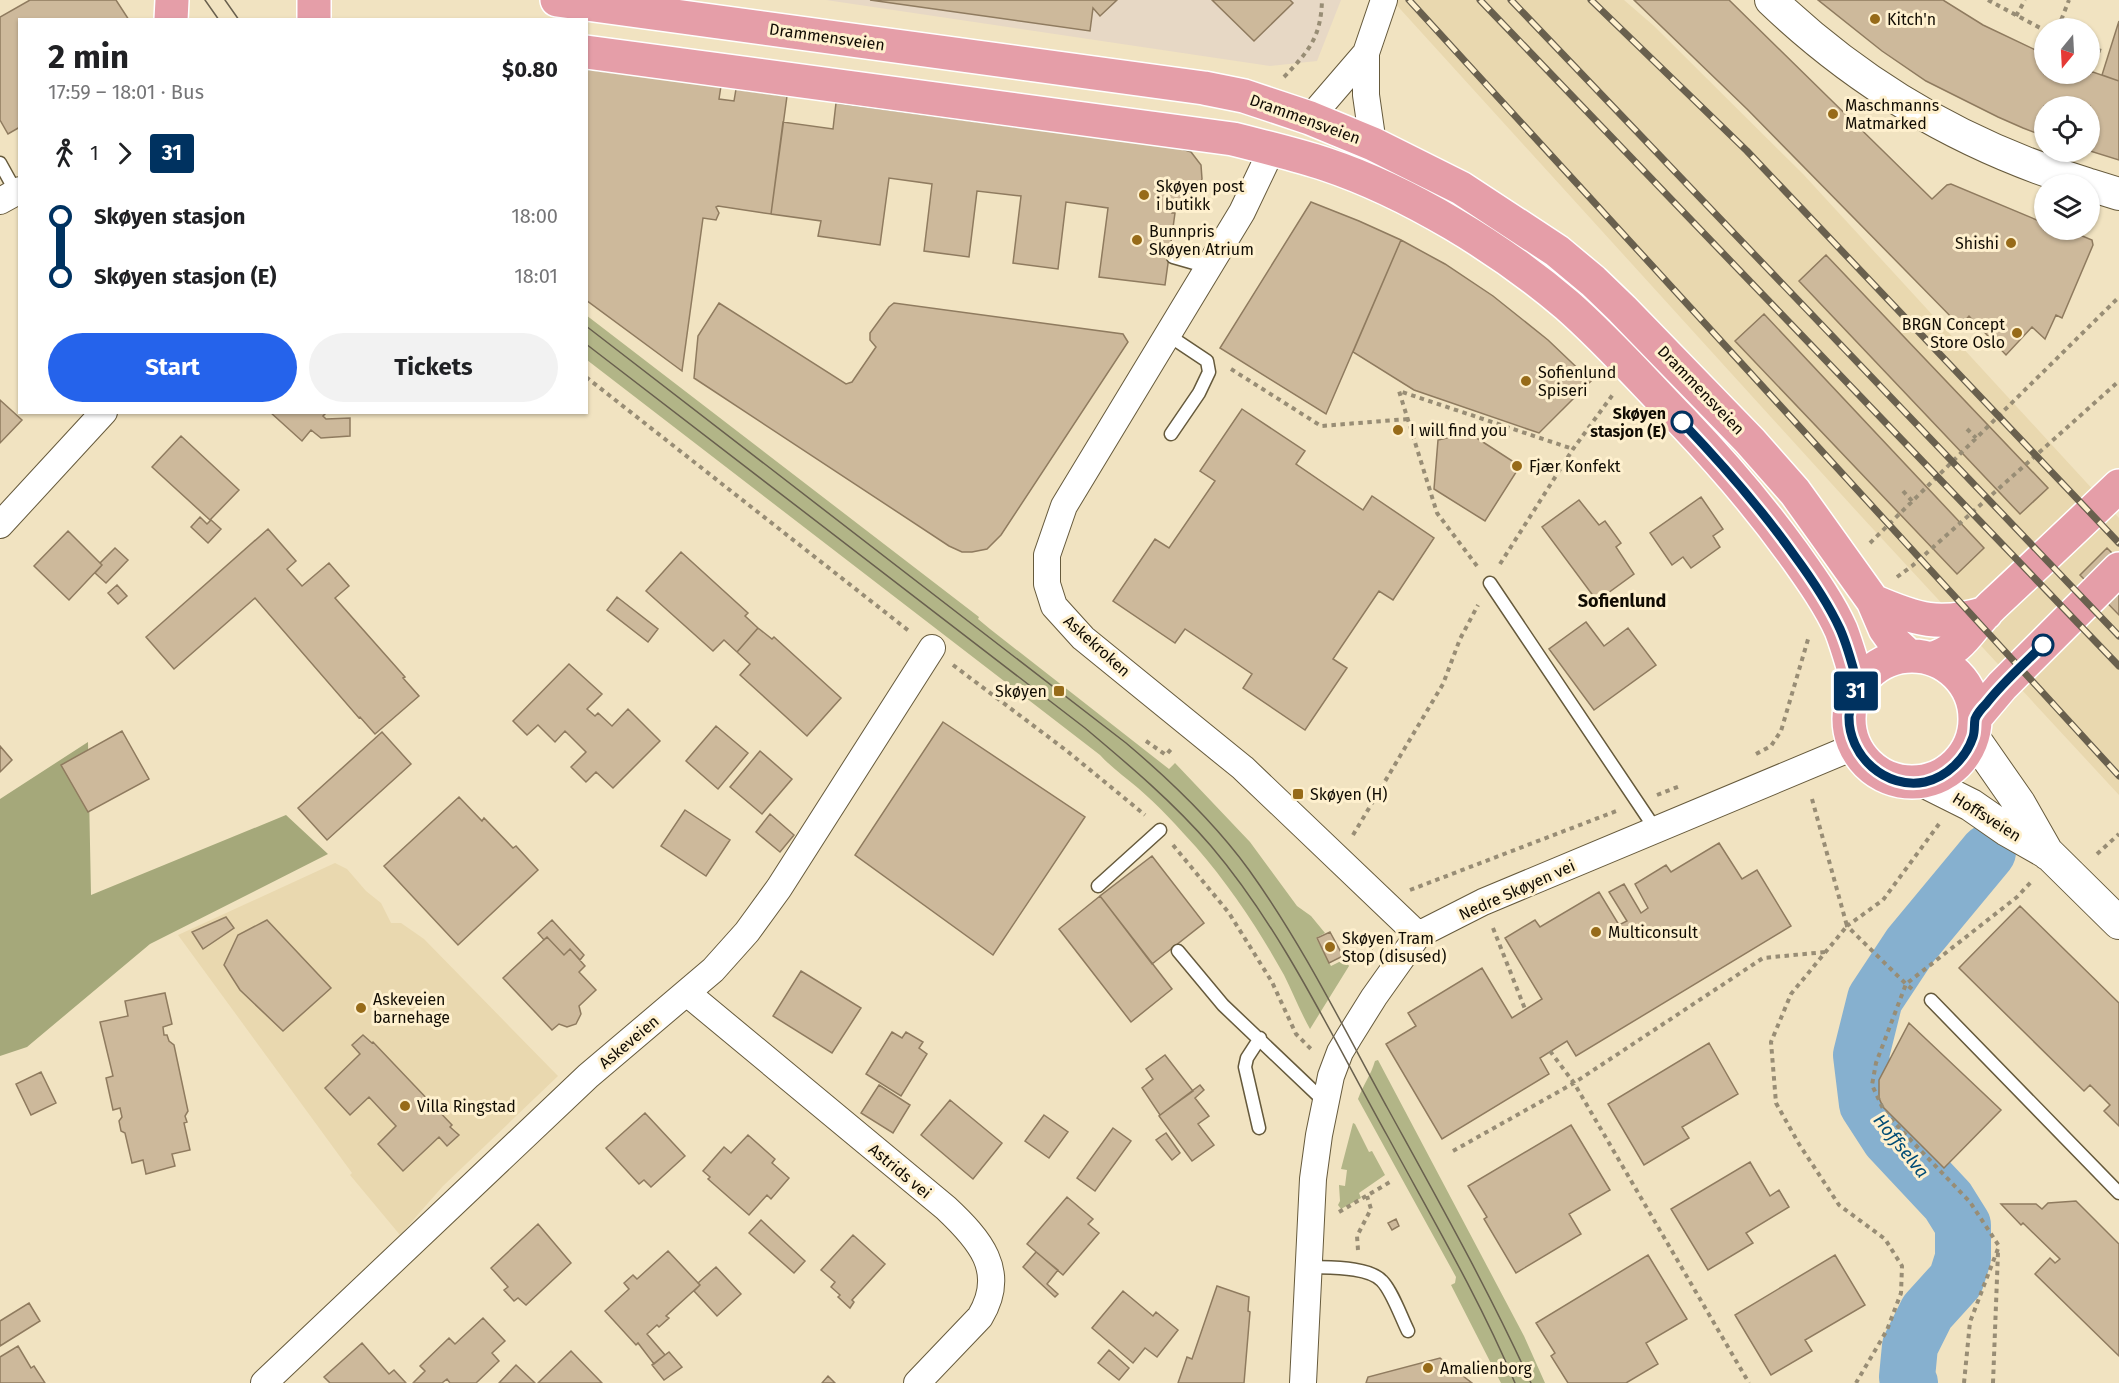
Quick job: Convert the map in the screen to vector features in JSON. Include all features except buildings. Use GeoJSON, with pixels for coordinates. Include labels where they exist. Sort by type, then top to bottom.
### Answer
{"type":"FeatureCollection","features":[{"type":"Feature","properties":{"kind":"main road"},"geometry":{"type":"LineString","coordinates":[[314,0],[314,18]]}},
{"type":"Feature","properties":{"kind":"main road","name":"Drammensveien"},"geometry":{"type":"LineString","coordinates":[[557,0],[1204,88],[1244,96],[1310,118],[1373,144],[1461,188],[1557,251],[1593,281],[1758,449],[1795,492],[1873,601],[1885,628],[1895,643],[1920,658]]}},
{"type":"Feature","properties":{"kind":"main road"},"geometry":{"type":"LineString","coordinates":[[588,52],[1233,139],[1343,171],[1399,196],[1481,242],[1532,277],[1594,330],[1727,468],[1807,572],[1834,616],[1858,686]]}},
{"type":"Feature","properties":{"kind":"main road"},"geometry":{"type":"LineString","coordinates":[[2119,486],[1986,613],[1964,640],[1947,654],[1920,658],[1894,658],[1868,674],[1858,686],[1849,716],[1851,732],[1865,761],[1892,779],[1909,783],[1925,782],[1955,766],[1966,752],[1974,727],[2002,686],[2119,568]]}},
{"type":"Feature","properties":{"kind":"main road"},"geometry":{"type":"LineString","coordinates":[[1873,601],[1898,612],[1944,622],[1986,613]]}},
{"type":"Feature","properties":{"kind":"main road"},"geometry":{"type":"LineString","coordinates":[[1920,658],[1945,665],[1958,675],[1973,702],[1974,727]]}},
{"type":"Feature","properties":{"kind":"street"},"geometry":{"type":"LineString","coordinates":[[1373,144],[1366,104],[1366,53],[1384,0]]}},
{"type":"Feature","properties":{"kind":"street"},"geometry":{"type":"LineString","coordinates":[[1771,0],[1833,55],[1923,115],[1967,139],[2015,160],[2056,174]]}},
{"type":"Feature","properties":{"kind":"street"},"geometry":{"type":"LineString","coordinates":[[1310,118],[1366,53]]}},
{"type":"Feature","properties":{"kind":"street","name":"Askekroken"},"geometry":{"type":"LineString","coordinates":[[1272,149],[1242,212],[1064,506],[1047,555],[1047,584],[1054,606],[1083,638],[1242,768],[1418,935]]}},
{"type":"Feature","properties":{"kind":"street"},"geometry":{"type":"LineString","coordinates":[[2100,188],[2119,194]]}},
{"type":"Feature","properties":{"kind":"street"},"geometry":{"type":"LineString","coordinates":[[0,525],[102,414]]}},
{"type":"Feature","properties":{"kind":"street","name":"Askeveien"},"geometry":{"type":"LineString","coordinates":[[264,1383],[588,1076],[713,970],[747,932],[779,888],[932,648]]}},
{"type":"Feature","properties":{"kind":"street","name":"Hoffsveien"},"geometry":{"type":"LineString","coordinates":[[1974,727],[2049,855]]}},
{"type":"Feature","properties":{"kind":"street","name":"Nedre Skøyen vei"},"geometry":{"type":"LineString","coordinates":[[1303,1383],[1313,1179],[1331,1076],[1340,1052],[1349,1037],[1418,935],[1483,902],[1856,746]]}},
{"type":"Feature","properties":{"kind":"street","name":"Hoffsveien"},"geometry":{"type":"LineString","coordinates":[[1925,782],[1971,805],[2049,855],[2119,923]]}},
{"type":"Feature","properties":{"kind":"street","name":"Astrids vei"},"geometry":{"type":"LineString","coordinates":[[687,993],[945,1208],[978,1240],[986,1254],[990,1274],[991,1288],[985,1309],[917,1383]]}},
{"type":"Feature","properties":{"kind":"lane"},"geometry":{"type":"LineString","coordinates":[[0,163],[12,195]]}},
{"type":"Feature","properties":{"kind":"lane"},"geometry":{"type":"LineString","coordinates":[[1173,257],[1208,267]]}},
{"type":"Feature","properties":{"kind":"lane"},"geometry":{"type":"LineString","coordinates":[[1168,335],[1207,362],[1209,372],[1199,393],[1171,434]]}},
{"type":"Feature","properties":{"kind":"lane"},"geometry":{"type":"LineString","coordinates":[[1490,583],[1656,830]]}},
{"type":"Feature","properties":{"kind":"lane"},"geometry":{"type":"LineString","coordinates":[[1098,886],[1160,830]]}},
{"type":"Feature","properties":{"kind":"lane"},"geometry":{"type":"LineString","coordinates":[[1178,951],[1223,1005],[1325,1102]]}},
{"type":"Feature","properties":{"kind":"lane"},"geometry":{"type":"LineString","coordinates":[[1931,1000],[2119,1193]]}},
{"type":"Feature","properties":{"kind":"lane"},"geometry":{"type":"LineString","coordinates":[[1259,1128],[1245,1066],[1247,1058],[1260,1038]]}},
{"type":"Feature","properties":{"kind":"lane"},"geometry":{"type":"LineString","coordinates":[[1309,1267],[1362,1271],[1375,1275],[1383,1282],[1408,1331]]}},
{"type":"Feature","properties":{"kind":"path"},"geometry":{"type":"LineString","coordinates":[[1282,79],[1305,55],[1316,37],[1322,18],[1322,0]]}},
{"type":"Feature","properties":{"kind":"path"},"geometry":{"type":"LineString","coordinates":[[1988,0],[2034,25]]}},
{"type":"Feature","properties":{"kind":"path"},"geometry":{"type":"LineString","coordinates":[[2016,16],[2025,0]]}},
{"type":"Feature","properties":{"kind":"path"},"geometry":{"type":"LineString","coordinates":[[2062,18],[2069,0]]}},
{"type":"Feature","properties":{"kind":"path"},"geometry":{"type":"LineString","coordinates":[[1868,545],[2119,297]]}},
{"type":"Feature","properties":{"kind":"path"},"geometry":{"type":"LineString","coordinates":[[1225,365],[1321,426],[1408,419]]}},
{"type":"Feature","properties":{"kind":"path"},"geometry":{"type":"LineString","coordinates":[[588,379],[1067,751],[1144,814],[1198,874],[1228,913],[1272,982],[1296,1034],[1317,1053],[1331,1076]]}},
{"type":"Feature","properties":{"kind":"path"},"geometry":{"type":"LineString","coordinates":[[1897,577],[2119,381]]}},
{"type":"Feature","properties":{"kind":"path"},"geometry":{"type":"LineString","coordinates":[[1339,860],[1443,684],[1460,639],[1501,561],[1573,449],[1619,385]]}},
{"type":"Feature","properties":{"kind":"path"},"geometry":{"type":"LineString","coordinates":[[1490,583],[1437,513],[1399,391],[1573,449]]}},
{"type":"Feature","properties":{"kind":"path"},"geometry":{"type":"LineString","coordinates":[[1967,429],[1976,438]]}},
{"type":"Feature","properties":{"kind":"path"},"geometry":{"type":"LineString","coordinates":[[1903,491],[1912,501]]}},
{"type":"Feature","properties":{"kind":"path"},"geometry":{"type":"LineString","coordinates":[[1812,799],[1847,926],[1906,984]]}},
{"type":"Feature","properties":{"kind":"path"},"geometry":{"type":"LineString","coordinates":[[1856,1383],[1887,1330],[1901,1293],[1902,1266],[1885,1239],[1839,1205],[1799,1144],[1776,1103],[1771,1042],[1791,994],[1847,926],[1883,900],[1941,822]]}},
{"type":"Feature","properties":{"kind":"path"},"geometry":{"type":"LineString","coordinates":[[2097,854],[2119,834]]}},
{"type":"Feature","properties":{"kind":"path"},"geometry":{"type":"LineString","coordinates":[[1993,1383],[1999,1246],[1970,1202],[1885,1113],[1872,1084],[1876,1063],[1906,984],[2018,897],[2032,881]]}},
{"type":"Feature","properties":{"kind":"path"},"geometry":{"type":"LineString","coordinates":[[1483,902],[1525,1010]]}},
{"type":"Feature","properties":{"kind":"path"},"geometry":{"type":"LineString","coordinates":[[1453,1151],[1574,1083],[1763,958],[1825,952]]}},
{"type":"Feature","properties":{"kind":"path"},"geometry":{"type":"LineString","coordinates":[[1550,1052],[1574,1083],[1749,1383]]}},
{"type":"Feature","properties":{"kind":"path"},"geometry":{"type":"LineString","coordinates":[[1311,1212],[1342,1212],[1390,1182]]}},
{"type":"Feature","properties":{"kind":"path"},"geometry":{"type":"LineString","coordinates":[[1362,1271],[1357,1236],[1370,1213],[1367,1196]]}},
{"type":"Feature","properties":{"kind":"path"},"geometry":{"type":"LineString","coordinates":[[1964,1383],[1970,1322],[1999,1246]]}},
{"type":"Feature","properties":{"kind":"shaded area"},"geometry":{"type":"Polygon","coordinates":[[[826,0],[1341,0],[1317,61],[1270,66],[826,0]]]}},
{"type":"Feature","properties":{"kind":"shaded area"},"geometry":{"type":"Polygon","coordinates":[[[1392,0],[1624,0],[1654,26],[1803,174],[2119,518],[2119,795],[1861,516],[1392,0]]]}},
{"type":"Feature","properties":{"kind":"shaded area","name":"Askeveien barnehage"},"geometry":{"type":"Polygon","coordinates":[[[335,863],[347,869],[366,891],[381,903],[391,923],[401,923],[424,939],[558,1076],[443,1186],[400,1235],[350,1175],[352,1173],[178,935],[335,863]]]}},
{"type":"Feature","properties":{"kind":"green space"},"geometry":{"type":"Polygon","coordinates":[[[588,317],[979,617],[978,619],[990,629],[1169,769],[1175,763],[1250,842],[1297,906],[1311,916],[1325,933],[1316,938],[1331,966],[1345,959],[1349,966],[1310,1029],[1284,975],[1221,877],[1161,809],[1100,755],[588,361],[588,317]]]}},
{"type":"Feature","properties":{"kind":"green space"},"geometry":{"type":"Polygon","coordinates":[[[88,742],[91,895],[286,815],[328,854],[150,944],[27,1047],[0,1056],[0,799],[88,742]]]}},
{"type":"Feature","properties":{"kind":"green space"},"geometry":{"type":"Polygon","coordinates":[[[1378,1060],[1524,1336],[1545,1383],[1501,1383],[1451,1285],[1455,1283],[1456,1277],[1358,1099],[1375,1061],[1378,1060]]]}},
{"type":"Feature","properties":{"kind":"green space"},"geometry":{"type":"Polygon","coordinates":[[[1353,1123],[1385,1175],[1359,1193],[1361,1198],[1341,1209],[1338,1205],[1339,1185],[1345,1186],[1347,1170],[1341,1169],[1353,1123]]]}},
{"type":"Feature","properties":{"kind":"waterway","name":"Hoffselva"},"geometry":{"type":"LineString","coordinates":[[1910,1383],[1907,1377],[1910,1346],[1927,1312],[1956,1280],[1963,1258],[1963,1225],[1948,1201],[1889,1138],[1867,1104],[1861,1055],[1875,999],[1910,946],[1988,852]]}},
{"type":"Feature","properties":{"kind":"tram line"},"geometry":{"type":"LineString","coordinates":[[205,0],[218,18]]}},
{"type":"Feature","properties":{"kind":"tram line"},"geometry":{"type":"LineString","coordinates":[[225,0],[238,18]]}},
{"type":"Feature","properties":{"kind":"tram line"},"geometry":{"type":"LineString","coordinates":[[588,328],[1126,743],[1176,787],[1207,819],[1236,853],[1269,899],[1322,988],[1498,1313],[1531,1383]]}},
{"type":"Feature","properties":{"kind":"tram line"},"geometry":{"type":"LineString","coordinates":[[588,346],[1085,728],[1166,799],[1211,846],[1262,914],[1306,987],[1454,1258],[1515,1383]]}},
{"type":"Feature","properties":{"kind":"railway"},"geometry":{"type":"LineString","coordinates":[[1409,0],[2119,776]]}},
{"type":"Feature","properties":{"kind":"railway"},"geometry":{"type":"LineString","coordinates":[[1480,0],[2119,666]]}},
{"type":"Feature","properties":{"kind":"railway"},"geometry":{"type":"LineString","coordinates":[[1511,0],[2119,636]]}},
{"type":"Feature","properties":{"kind":"railway"},"geometry":{"type":"LineString","coordinates":[[1591,0],[1747,151],[2119,543]]}},
{"type":"Feature","properties":{"kind":"bus line","name":"31"},"geometry":{"type":"LineString","coordinates":[[1682,422],[1727,468],[1766,516],[1807,572],[1834,616],[1858,686],[1849,716],[1851,732],[1865,761],[1877,771],[1892,779],[1909,783],[1925,782],[1955,766],[1966,752],[1973,736],[1975,718],[1988,701],[2043,645]]}},
{"type":"Feature","properties":{"kind":"place","name":"Kitch'n"},"geometry":{"type":"Point","coordinates":[1875,19]}},
{"type":"Feature","properties":{"kind":"place","name":"Maschmanns Matmarked"},"geometry":{"type":"Point","coordinates":[1833,114]}},
{"type":"Feature","properties":{"kind":"place","name":"Skøyen post i butikk"},"geometry":{"type":"Point","coordinates":[1144,195]}},
{"type":"Feature","properties":{"kind":"place","name":"Bunnpris Skøyen Atrium"},"geometry":{"type":"Point","coordinates":[1137,240]}},
{"type":"Feature","properties":{"kind":"place","name":"Shishi"},"geometry":{"type":"Point","coordinates":[2011,243]}},
{"type":"Feature","properties":{"kind":"place","name":"BRGN Concept Store Oslo"},"geometry":{"type":"Point","coordinates":[2017,333]}},
{"type":"Feature","properties":{"kind":"place","name":"Sofienlund Spiseri"},"geometry":{"type":"Point","coordinates":[1526,381]}},
{"type":"Feature","properties":{"kind":"place","name":"Skøyen stasjon (E)"},"geometry":{"type":"Point","coordinates":[1682,422]}},
{"type":"Feature","properties":{"kind":"place","name":"I will find you"},"geometry":{"type":"Point","coordinates":[1398,430]}},
{"type":"Feature","properties":{"kind":"place","name":"Fjær Konfekt"},"geometry":{"type":"Point","coordinates":[1517,466]}},
{"type":"Feature","properties":{"kind":"place","name":"Skøyen"},"geometry":{"type":"Point","coordinates":[1059,691]}},
{"type":"Feature","properties":{"kind":"place","name":"Skøyen (H)"},"geometry":{"type":"Point","coordinates":[1298,794]}},
{"type":"Feature","properties":{"kind":"place","name":"Multiconsult"},"geometry":{"type":"Point","coordinates":[1596,932]}},
{"type":"Feature","properties":{"kind":"place","name":"Skøyen Tram Stop (disused)"},"geometry":{"type":"Point","coordinates":[1330,947]}},
{"type":"Feature","properties":{"kind":"place","name":"Askeveien barnehage"},"geometry":{"type":"Point","coordinates":[361,1008]}},
{"type":"Feature","properties":{"kind":"place","name":"Villa Ringstad"},"geometry":{"type":"Point","coordinates":[405,1106]}},
{"type":"Feature","properties":{"kind":"place","name":"Amalienborg"},"geometry":{"type":"Point","coordinates":[1428,1368]}},
{"type":"Feature","properties":{"kind":"district","name":"Sofienlund"},"geometry":{"type":"Point","coordinates":[1622,601]}}]}
